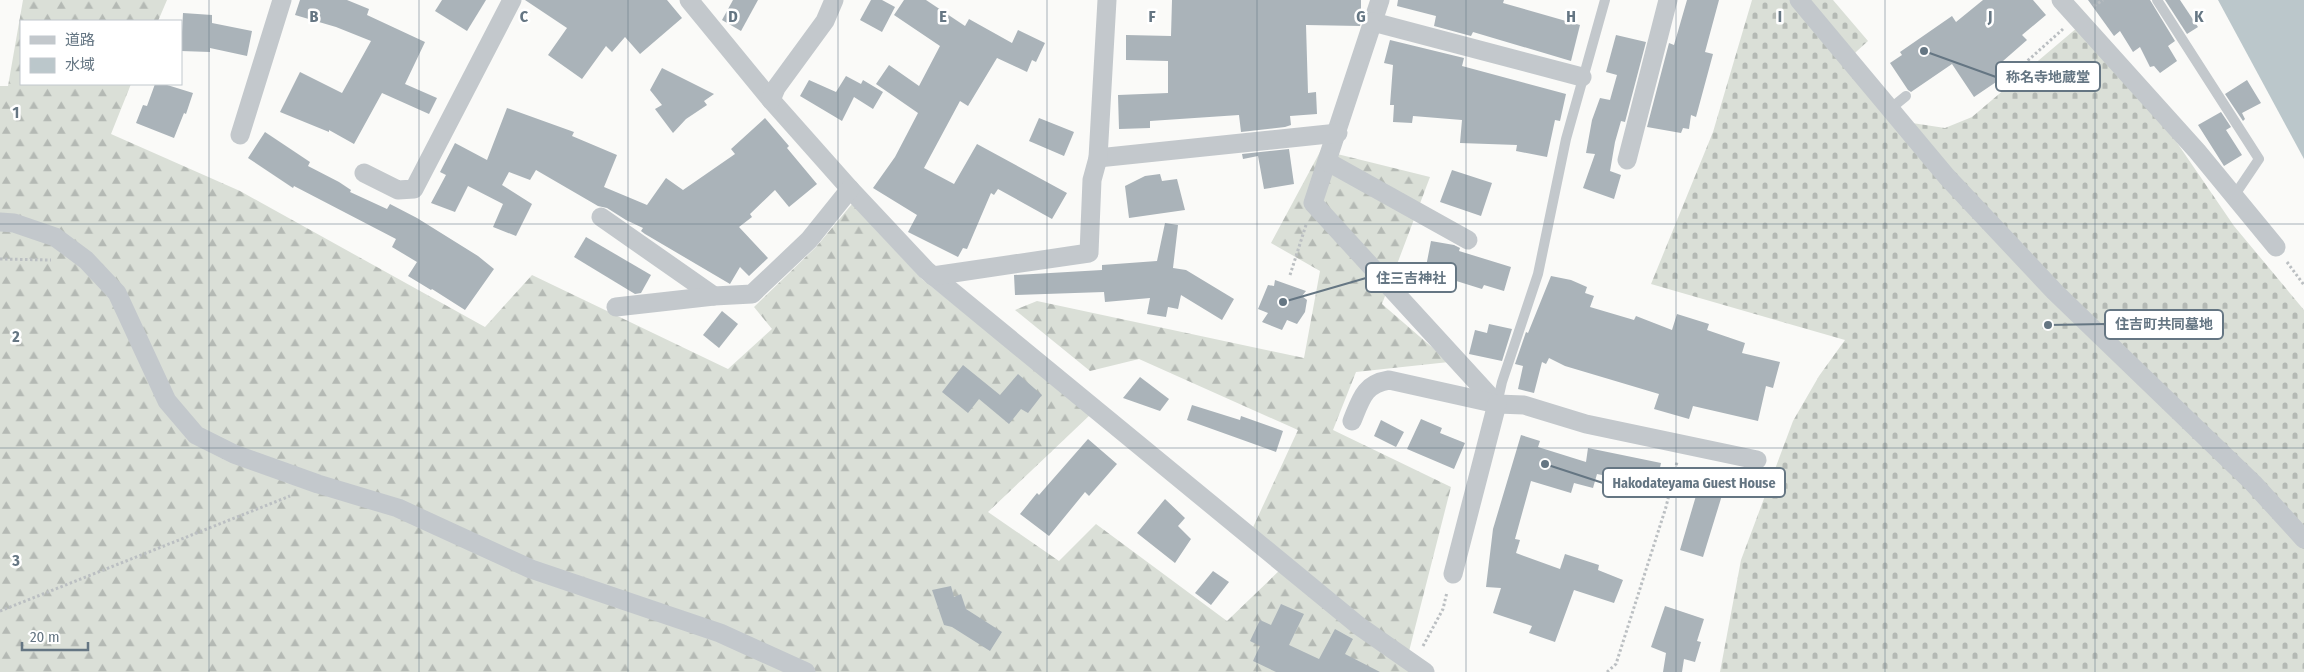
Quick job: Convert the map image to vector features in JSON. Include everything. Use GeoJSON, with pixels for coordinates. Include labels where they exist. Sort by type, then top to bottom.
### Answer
{"type":"FeatureCollection","features":[{"type":"Feature","properties":{"kind":"street"},"geometry":{"type":"LineString","coordinates":[[240,135],[282,0]]}},
{"type":"Feature","properties":{"kind":"street"},"geometry":{"type":"LineString","coordinates":[[364,173],[398,190],[414,189],[512,0]]}},
{"type":"Feature","properties":{"kind":"street"},"geometry":{"type":"LineString","coordinates":[[689,0],[771,100],[850,189],[933,276],[1360,626],[1419,668]]}},
{"type":"Feature","properties":{"kind":"street"},"geometry":{"type":"LineString","coordinates":[[771,100],[776,88],[825,21],[834,0]]}},
{"type":"Feature","properties":{"kind":"street"},"geometry":{"type":"LineString","coordinates":[[933,276],[1089,253],[1092,180],[1098,158],[1107,0]]}},
{"type":"Feature","properties":{"kind":"street"},"geometry":{"type":"LineString","coordinates":[[1380,0],[1338,133],[1313,203],[1497,404]]}},
{"type":"Feature","properties":{"kind":"street"},"geometry":{"type":"LineString","coordinates":[[1627,160],[1668,0]]}},
{"type":"Feature","properties":{"kind":"street"},"geometry":{"type":"LineString","coordinates":[[1799,0],[1947,177],[2055,292],[2253,483],[2304,539]]}},
{"type":"Feature","properties":{"kind":"street"},"geometry":{"type":"LineString","coordinates":[[2061,0],[2197,151],[2276,247]]}},
{"type":"Feature","properties":{"kind":"street"},"geometry":{"type":"LineString","coordinates":[[1373,22],[1582,77]]}},
{"type":"Feature","properties":{"kind":"street"},"geometry":{"type":"LineString","coordinates":[[1098,158],[1338,133]]}},
{"type":"Feature","properties":{"kind":"street"},"geometry":{"type":"LineString","coordinates":[[1328,162],[1468,240]]}},
{"type":"Feature","properties":{"kind":"street"},"geometry":{"type":"LineString","coordinates":[[616,308],[714,296],[752,294],[809,240],[850,189]]}},
{"type":"Feature","properties":{"kind":"street"},"geometry":{"type":"LineString","coordinates":[[601,217],[714,296]]}},
{"type":"Feature","properties":{"kind":"street"},"geometry":{"type":"LineString","coordinates":[[0,222],[14,223],[55,237],[86,260],[117,293],[167,401],[196,435],[234,454],[318,484],[398,508],[531,569],[720,633],[806,672]]}},
{"type":"Feature","properties":{"kind":"street"},"geometry":{"type":"LineString","coordinates":[[1352,421],[1363,395],[1378,382],[1389,380],[1497,404],[1524,405],[1586,424],[1757,460]]}},
{"type":"Feature","properties":{"kind":"street"},"geometry":{"type":"LineString","coordinates":[[1453,574],[1497,404]]}},
{"type":"Feature","properties":{"kind":"lane"},"geometry":{"type":"LineString","coordinates":[[1497,404],[1502,382],[1538,274],[1566,139],[1605,0]]}},
{"type":"Feature","properties":{"kind":"lane"},"geometry":{"type":"LineString","coordinates":[[2157,0],[2259,159],[2234,196]]}},
{"type":"Feature","properties":{"kind":"lane"},"geometry":{"type":"LineString","coordinates":[[1890,109],[1906,96]]}},
{"type":"Feature","properties":{"kind":"path"},"geometry":{"type":"LineString","coordinates":[[2024,64],[2076,18]]}},
{"type":"Feature","properties":{"kind":"path"},"geometry":{"type":"LineString","coordinates":[[1290,275],[1313,203]]}},
{"type":"Feature","properties":{"kind":"path"},"geometry":{"type":"LineString","coordinates":[[2276,247],[2304,285]]}},
{"type":"Feature","properties":{"kind":"path"},"geometry":{"type":"LineString","coordinates":[[0,259],[86,260]]}},
{"type":"Feature","properties":{"kind":"path"},"geometry":{"type":"LineString","coordinates":[[1607,672],[1616,664],[1654,538],[1666,507],[1681,445]]}},
{"type":"Feature","properties":{"kind":"path"},"geometry":{"type":"LineString","coordinates":[[0,611],[318,484]]}},
{"type":"Feature","properties":{"kind":"path"},"geometry":{"type":"LineString","coordinates":[[1419,668],[1443,609],[1453,574]]}},
{"type":"Feature","properties":{"kind":"green space"},"geometry":{"type":"Polygon","coordinates":[[[23,0],[167,0],[158,20],[20,20],[20,85],[131,85],[111,134],[240,191],[485,327],[532,275],[728,369],[772,329],[754,307],[816,247],[852,204],[922,279],[1091,414],[988,512],[1059,561],[1096,524],[1227,621],[1281,569],[1249,536],[1298,430],[1139,359],[1090,371],[1015,310],[1037,301],[1304,358],[1320,271],[1271,243],[1321,150],[1430,177],[1382,304],[1449,362],[1356,372],[1333,430],[1451,487],[1405,667],[1412,672],[0,672],[0,86],[8,86],[23,0]]]}},
{"type":"Feature","properties":{"kind":"green space"},"geometry":{"type":"Polygon","coordinates":[[[1752,0],[1833,0],[1868,41],[1845,62],[1899,121],[1945,128],[1972,117],[2078,27],[2169,131],[2234,226],[2304,310],[2304,672],[1720,672],[1741,560],[1793,421],[1819,376],[1845,340],[1651,284],[1713,132],[1752,0]]]}},
{"type":"Feature","properties":{"kind":"water"},"geometry":{"type":"Polygon","coordinates":[[[2218,0],[2304,0],[2304,159],[2218,0]]]}},
{"type":"Feature","properties":{"kind":"building"},"geometry":{"type":"Polygon","coordinates":[[[300,0],[347,0],[369,9],[367,15],[425,42],[405,84],[437,98],[429,114],[382,93],[354,144],[329,130],[329,132],[280,112],[300,72],[342,93],[371,41],[336,27],[295,15],[300,0]]]}},
{"type":"Feature","properties":{"kind":"building"},"geometry":{"type":"Polygon","coordinates":[[[442,0],[486,0],[467,31],[435,11],[442,0]]]}},
{"type":"Feature","properties":{"kind":"building"},"geometry":{"type":"Polygon","coordinates":[[[525,0],[667,0],[682,18],[640,54],[625,37],[612,52],[606,46],[582,79],[548,55],[567,28],[525,0]]]}},
{"type":"Feature","properties":{"kind":"building"},"geometry":{"type":"Polygon","coordinates":[[[733,0],[758,0],[741,31],[722,20],[733,0]]]}},
{"type":"Feature","properties":{"kind":"building"},"geometry":{"type":"Polygon","coordinates":[[[871,0],[882,0],[895,7],[882,32],[860,20],[871,0]]]}},
{"type":"Feature","properties":{"kind":"building"},"geometry":{"type":"Polygon","coordinates":[[[904,0],[926,0],[965,26],[969,19],[1012,43],[1018,30],[1045,43],[1036,62],[1032,60],[1027,72],[997,58],[968,106],[960,101],[924,168],[954,184],[977,144],[1067,193],[1052,219],[998,189],[994,195],[991,193],[967,249],[963,248],[958,257],[908,232],[917,215],[873,188],[895,157],[918,113],[876,84],[889,65],[919,86],[940,46],[894,15],[904,0]]]}},
{"type":"Feature","properties":{"kind":"building"},"geometry":{"type":"Polygon","coordinates":[[[1172,0],[1361,0],[1361,22],[1360,26],[1306,25],[1308,93],[1316,92],[1317,114],[1290,116],[1291,125],[1285,127],[1241,132],[1239,115],[1150,121],[1150,128],[1119,129],[1118,95],[1168,93],[1168,61],[1126,60],[1126,35],[1171,36],[1172,0]]]}},
{"type":"Feature","properties":{"kind":"building"},"geometry":{"type":"Polygon","coordinates":[[[1398,0],[1504,0],[1503,3],[1580,25],[1571,61],[1473,32],[1471,36],[1434,26],[1436,16],[1397,6],[1398,0]]]}},
{"type":"Feature","properties":{"kind":"building"},"geometry":{"type":"Polygon","coordinates":[[[1687,0],[1719,0],[1705,52],[1713,54],[1696,117],[1691,115],[1689,129],[1683,128],[1681,133],[1647,127],[1669,43],[1674,45],[1687,0]]]}},
{"type":"Feature","properties":{"kind":"building"},"geometry":{"type":"Polygon","coordinates":[[[1983,0],[2033,0],[2046,15],[2022,35],[2027,40],[1995,68],[2002,78],[1974,97],[1952,64],[1911,92],[1908,90],[1890,63],[1902,55],[1900,52],[1952,16],[1956,22],[1983,0]]]}},
{"type":"Feature","properties":{"kind":"building"},"geometry":{"type":"Polygon","coordinates":[[[2088,0],[2150,0],[2175,41],[2168,46],[2177,61],[2160,73],[2154,66],[2150,67],[2140,47],[2133,52],[2120,31],[2114,36],[2088,0]]]}},
{"type":"Feature","properties":{"kind":"building"},"geometry":{"type":"Polygon","coordinates":[[[2165,0],[2180,0],[2198,27],[2187,34],[2165,0]]]}},
{"type":"Feature","properties":{"kind":"building"},"geometry":{"type":"Polygon","coordinates":[[[183,13],[212,15],[212,23],[252,31],[247,56],[210,48],[210,52],[182,51],[183,13]]]}},
{"type":"Feature","properties":{"kind":"building"},"geometry":{"type":"Polygon","coordinates":[[[1616,35],[1646,42],[1625,122],[1621,121],[1615,142],[1610,171],[1621,175],[1614,199],[1583,188],[1595,154],[1586,153],[1592,120],[1600,98],[1610,100],[1617,75],[1606,72],[1616,35]]]}},
{"type":"Feature","properties":{"kind":"building"},"geometry":{"type":"Polygon","coordinates":[[[1390,40],[1464,58],[1462,66],[1566,94],[1560,121],[1555,120],[1547,157],[1516,151],[1517,145],[1460,143],[1462,120],[1413,116],[1412,123],[1393,122],[1394,105],[1390,105],[1393,65],[1384,63],[1390,40]]]}},
{"type":"Feature","properties":{"kind":"building"},"geometry":{"type":"Polygon","coordinates":[[[662,68],[714,94],[704,101],[707,105],[686,119],[673,133],[655,109],[662,105],[650,90],[662,68]]]}},
{"type":"Feature","properties":{"kind":"building"},"geometry":{"type":"Polygon","coordinates":[[[846,76],[861,84],[863,80],[883,92],[873,109],[854,97],[842,121],[800,96],[809,80],[836,92],[846,76]]]}},
{"type":"Feature","properties":{"kind":"building"},"geometry":{"type":"Polygon","coordinates":[[[2247,80],[2261,103],[2242,113],[2245,119],[2243,121],[2225,94],[2247,80]]]}},
{"type":"Feature","properties":{"kind":"building"},"geometry":{"type":"Polygon","coordinates":[[[155,85],[167,85],[193,93],[186,114],[184,113],[174,138],[136,123],[143,105],[147,106],[155,85]]]}},
{"type":"Feature","properties":{"kind":"building"},"geometry":{"type":"Polygon","coordinates":[[[507,108],[574,132],[572,136],[617,155],[604,187],[647,205],[666,178],[683,190],[735,154],[731,149],[765,118],[789,146],[787,148],[817,184],[789,207],[775,190],[750,214],[752,217],[739,227],[768,258],[749,276],[740,267],[730,284],[645,234],[641,231],[643,228],[607,208],[598,206],[536,170],[530,180],[509,172],[502,185],[532,204],[516,236],[493,227],[503,204],[468,186],[455,212],[431,203],[446,175],[440,172],[455,143],[487,160],[507,108]]]}},
{"type":"Feature","properties":{"kind":"building"},"geometry":{"type":"Polygon","coordinates":[[[2221,112],[2231,127],[2226,130],[2242,155],[2224,166],[2198,125],[2221,112]]]}},
{"type":"Feature","properties":{"kind":"building"},"geometry":{"type":"Polygon","coordinates":[[[1039,118],[1074,132],[1064,156],[1029,141],[1039,118]]]}},
{"type":"Feature","properties":{"kind":"building"},"geometry":{"type":"Polygon","coordinates":[[[265,132],[310,162],[308,166],[339,182],[351,190],[350,192],[387,209],[390,204],[417,218],[478,256],[494,269],[465,310],[408,276],[417,262],[392,247],[396,239],[294,186],[293,188],[248,158],[265,132]]]}},
{"type":"Feature","properties":{"kind":"building"},"geometry":{"type":"Polygon","coordinates":[[[1289,149],[1294,184],[1264,189],[1258,156],[1243,159],[1242,154],[1289,149]]]}},
{"type":"Feature","properties":{"kind":"building"},"geometry":{"type":"Polygon","coordinates":[[[1452,170],[1492,183],[1481,216],[1440,202],[1452,170]]]}},
{"type":"Feature","properties":{"kind":"building"},"geometry":{"type":"Polygon","coordinates":[[[1160,174],[1162,181],[1177,179],[1185,210],[1129,218],[1125,186],[1145,176],[1160,174]]]}},
{"type":"Feature","properties":{"kind":"building"},"geometry":{"type":"Polygon","coordinates":[[[1165,223],[1178,225],[1173,268],[1186,270],[1234,299],[1222,320],[1181,295],[1178,309],[1168,307],[1166,317],[1147,314],[1150,298],[1105,302],[1104,292],[1015,295],[1014,275],[1102,270],[1102,265],[1157,261],[1165,223]]]}},
{"type":"Feature","properties":{"kind":"building"},"geometry":{"type":"Polygon","coordinates":[[[586,237],[651,275],[641,293],[635,294],[574,257],[586,237]]]}},
{"type":"Feature","properties":{"kind":"building"},"geometry":{"type":"Polygon","coordinates":[[[1431,241],[1454,245],[1460,248],[1459,251],[1511,267],[1504,291],[1484,285],[1482,289],[1450,279],[1449,281],[1424,277],[1431,241]]]}},
{"type":"Feature","properties":{"kind":"building"},"geometry":{"type":"Polygon","coordinates":[[[1551,276],[1571,280],[1587,287],[1585,293],[1594,296],[1590,307],[1634,320],[1636,316],[1672,330],[1677,314],[1709,324],[1707,330],[1745,343],[1742,353],[1780,362],[1773,388],[1766,386],[1758,421],[1693,406],[1689,419],[1654,409],[1659,394],[1565,366],[1549,358],[1546,364],[1542,362],[1534,393],[1518,389],[1523,366],[1515,364],[1526,332],[1528,333],[1551,276]]]}},
{"type":"Feature","properties":{"kind":"building"},"geometry":{"type":"Polygon","coordinates":[[[1275,280],[1306,291],[1302,296],[1307,300],[1305,312],[1297,324],[1287,320],[1282,330],[1262,322],[1268,313],[1258,309],[1268,285],[1274,286],[1275,280]]]}},
{"type":"Feature","properties":{"kind":"building"},"geometry":{"type":"Polygon","coordinates":[[[722,311],[738,324],[719,348],[703,335],[722,311]]]}},
{"type":"Feature","properties":{"kind":"building"},"geometry":{"type":"Polygon","coordinates":[[[1489,324],[1512,329],[1502,361],[1469,354],[1475,330],[1487,333],[1489,324]]]}},
{"type":"Feature","properties":{"kind":"building"},"geometry":{"type":"Polygon","coordinates":[[[963,365],[1000,395],[1018,374],[1042,395],[1028,413],[1021,409],[1009,424],[979,399],[968,413],[942,392],[963,365]]]}},
{"type":"Feature","properties":{"kind":"building"},"geometry":{"type":"Polygon","coordinates":[[[1140,377],[1169,399],[1160,411],[1123,398],[1140,377]]]}},
{"type":"Feature","properties":{"kind":"building"},"geometry":{"type":"Polygon","coordinates":[[[1192,405],[1240,420],[1241,416],[1283,431],[1276,452],[1187,420],[1192,405]]]}},
{"type":"Feature","properties":{"kind":"building"},"geometry":{"type":"Polygon","coordinates":[[[1421,419],[1442,428],[1440,433],[1465,443],[1454,469],[1407,449],[1421,419]]]}},
{"type":"Feature","properties":{"kind":"building"},"geometry":{"type":"Polygon","coordinates":[[[1381,420],[1404,432],[1396,447],[1374,436],[1381,420]]]}},
{"type":"Feature","properties":{"kind":"building"},"geometry":{"type":"Polygon","coordinates":[[[1521,435],[1540,441],[1538,447],[1586,462],[1588,448],[1661,463],[1656,486],[1597,474],[1593,488],[1574,483],[1571,493],[1531,481],[1515,539],[1520,540],[1516,553],[1560,569],[1565,554],[1599,565],[1598,570],[1623,580],[1614,603],[1574,590],[1555,642],[1529,633],[1532,626],[1493,613],[1501,588],[1486,587],[1493,529],[1521,435]]]}},
{"type":"Feature","properties":{"kind":"building"},"geometry":{"type":"Polygon","coordinates":[[[1088,439],[1117,464],[1089,496],[1085,492],[1049,536],[1020,514],[1037,493],[1039,495],[1088,439]]]}},
{"type":"Feature","properties":{"kind":"building"},"geometry":{"type":"Polygon","coordinates":[[[1699,471],[1727,479],[1703,557],[1680,550],[1698,489],[1692,487],[1699,471]]]}},
{"type":"Feature","properties":{"kind":"building"},"geometry":{"type":"Polygon","coordinates":[[[1165,499],[1185,518],[1178,526],[1191,539],[1175,563],[1137,533],[1165,499]]]}},
{"type":"Feature","properties":{"kind":"building"},"geometry":{"type":"Polygon","coordinates":[[[1213,571],[1229,582],[1211,605],[1195,593],[1213,571]]]}},
{"type":"Feature","properties":{"kind":"building"},"geometry":{"type":"Polygon","coordinates":[[[951,586],[954,597],[961,594],[966,609],[1002,632],[990,651],[952,627],[944,625],[932,590],[951,586]]]}},
{"type":"Feature","properties":{"kind":"building"},"geometry":{"type":"Polygon","coordinates":[[[1281,604],[1304,614],[1289,645],[1319,659],[1335,629],[1353,639],[1345,654],[1380,672],[1276,672],[1253,661],[1260,646],[1250,641],[1260,620],[1271,625],[1281,604]]]}},
{"type":"Feature","properties":{"kind":"building"},"geometry":{"type":"Polygon","coordinates":[[[1665,606],[1704,619],[1697,641],[1701,642],[1695,662],[1684,659],[1682,672],[1663,672],[1666,653],[1651,647],[1665,606]]]}},
{"type":"Feature","properties":{"kind":"place","name":"称名寺地蔵堂"},"geometry":{"type":"Point","coordinates":[1924,51]}},
{"type":"Feature","properties":{"kind":"place","name":"住三吉神社"},"geometry":{"type":"Point","coordinates":[1283,302]}},
{"type":"Feature","properties":{"kind":"place","name":"住吉町共同墓地"},"geometry":{"type":"Point","coordinates":[2048,325]}},
{"type":"Feature","properties":{"kind":"place","name":"Hakodateyama Guest House"},"geometry":{"type":"Point","coordinates":[1545,464]}}]}
